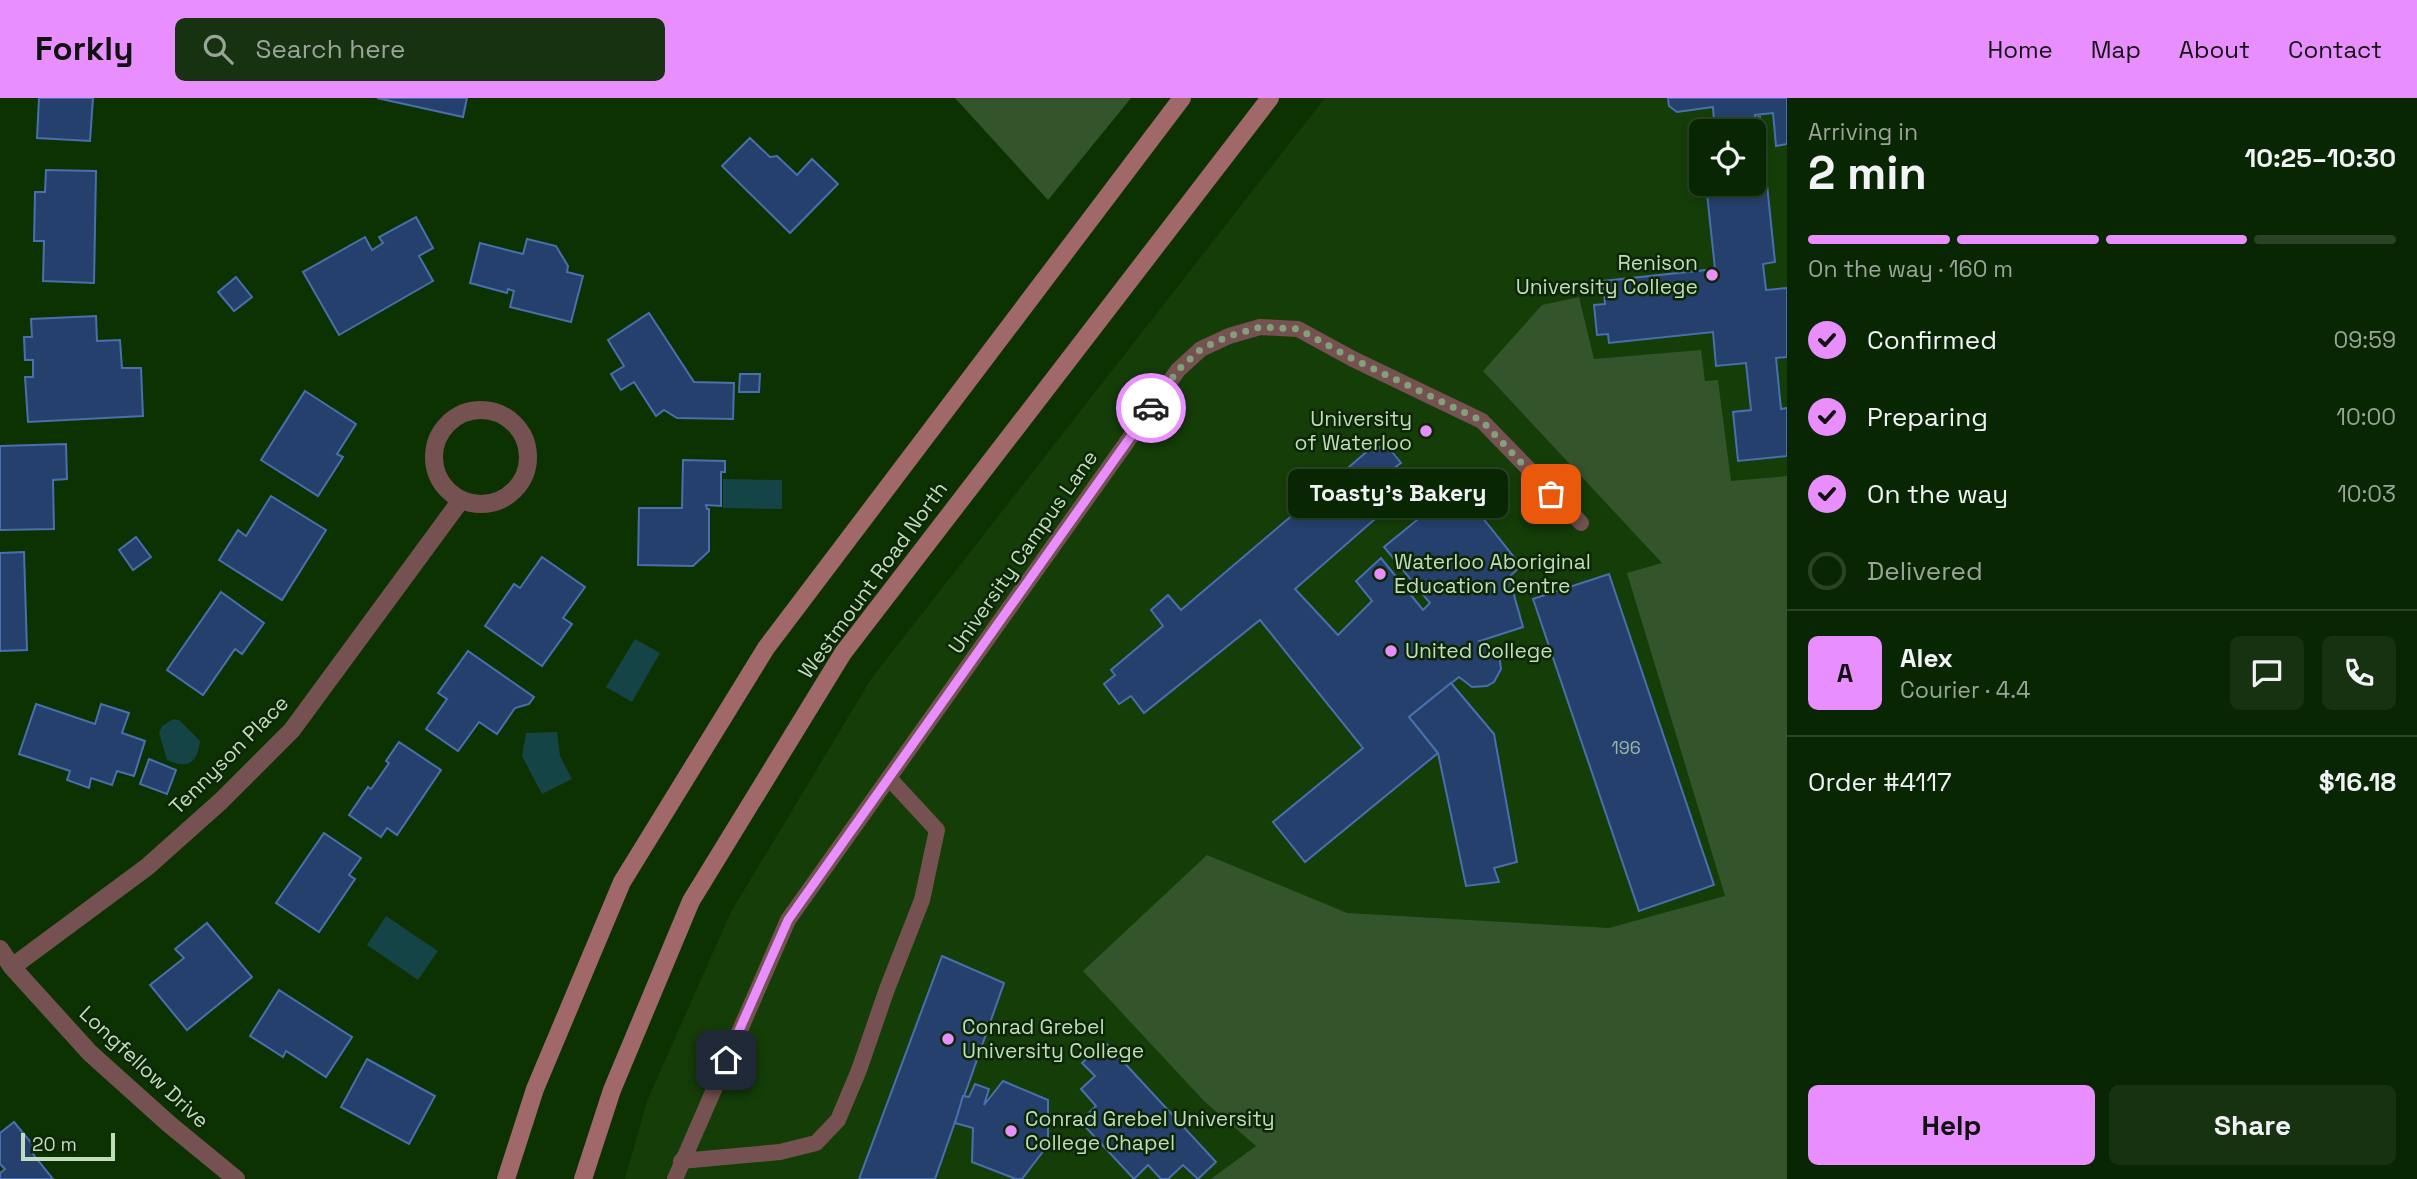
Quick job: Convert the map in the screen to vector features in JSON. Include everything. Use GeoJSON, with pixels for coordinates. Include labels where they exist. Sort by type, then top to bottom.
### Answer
{"type":"FeatureCollection","features":[{"type":"Feature","properties":{"kind":"main road","name":"Westmount Road North"},"geometry":{"type":"LineString","coordinates":[[506,1179],[535,1090],[622,883],[766,648],[1182,98]]}},
{"type":"Feature","properties":{"kind":"main road","name":"Westmount Road North"},"geometry":{"type":"LineString","coordinates":[[583,1179],[612,1090],[691,901],[843,653],[1270,98]]}},
{"type":"Feature","properties":{"kind":"street"},"geometry":{"type":"LineString","coordinates":[[480,410],[496,413],[512,422],[522,435],[527,450],[527,466],[521,481],[511,494],[489,504],[473,504],[461,500],[440,481],[435,466],[435,447],[451,421],[465,413],[480,410]]}},
{"type":"Feature","properties":{"kind":"street","name":"Tennyson Place"},"geometry":{"type":"LineString","coordinates":[[12,967],[147,867],[221,801],[292,730],[461,500]]}},
{"type":"Feature","properties":{"kind":"street","name":"Longfellow Drive"},"geometry":{"type":"LineString","coordinates":[[0,949],[12,967],[90,1053],[232,1178]]}},
{"type":"Feature","properties":{"kind":"lane","name":"University Campus Lane"},"geometry":{"type":"LineString","coordinates":[[675,1179],[788,920],[1178,370],[1201,349],[1229,336],[1260,327],[1298,329],[1353,359],[1482,421],[1581,523]]}},
{"type":"Feature","properties":{"kind":"lane"},"geometry":{"type":"LineString","coordinates":[[681,1161],[780,1152],[816,1143],[838,1120],[922,900],[937,830],[889,778]]}},
{"type":"Feature","properties":{"kind":"shaded area"},"geometry":{"type":"Polygon","coordinates":[[[955,98],[1131,98],[1048,200],[955,98]]]}},
{"type":"Feature","properties":{"kind":"shaded area","name":"University of Waterloo"},"geometry":{"type":"Polygon","coordinates":[[[1325,98],[1787,98],[1787,1179],[625,1179],[647,1101],[731,912],[871,679],[1325,98]]]}},
{"type":"Feature","properties":{"kind":"shaded area"},"geometry":{"type":"Polygon","coordinates":[[[1579,297],[1594,359],[1701,350],[1705,381],[1718,380],[1731,481],[1787,476],[1787,1179],[1211,1179],[1256,1146],[1204,1101],[1083,971],[1207,855],[1347,913],[1609,928],[1725,896],[1627,573],[1662,563],[1483,371],[1542,305],[1579,297]]]}},
{"type":"Feature","properties":{"kind":"water"},"geometry":{"type":"Polygon","coordinates":[[[723,479],[782,480],[782,509],[723,508],[723,479]]]}},
{"type":"Feature","properties":{"kind":"water"},"geometry":{"type":"Polygon","coordinates":[[[635,639],[660,653],[632,702],[606,687],[635,639]]]}},
{"type":"Feature","properties":{"kind":"water"},"geometry":{"type":"Polygon","coordinates":[[[173,719],[179,720],[200,741],[197,755],[186,764],[167,760],[159,733],[162,726],[173,719]]]}},
{"type":"Feature","properties":{"kind":"water"},"geometry":{"type":"Polygon","coordinates":[[[557,732],[560,756],[572,779],[542,794],[522,756],[526,733],[557,732]]]}},
{"type":"Feature","properties":{"kind":"water"},"geometry":{"type":"Polygon","coordinates":[[[386,916],[438,951],[418,980],[367,945],[386,916]]]}},
{"type":"Feature","properties":{"kind":"building"},"geometry":{"type":"Polygon","coordinates":[[[39,98],[93,98],[90,141],[37,138],[39,98]]]}},
{"type":"Feature","properties":{"kind":"building"},"geometry":{"type":"Polygon","coordinates":[[[377,98],[467,98],[463,117],[377,98]]]}},
{"type":"Feature","properties":{"kind":"building","name":"Renison University College"},"geometry":{"type":"Polygon","coordinates":[[[1668,98],[1787,98],[1787,144],[1776,146],[1773,113],[1755,115],[1755,118],[1760,119],[1714,119],[1713,107],[1677,112],[1669,106],[1668,98]]]}},
{"type":"Feature","properties":{"kind":"building"},"geometry":{"type":"Polygon","coordinates":[[[750,138],[770,157],[777,156],[797,175],[812,159],[838,184],[790,233],[722,166],[750,138]]]}},
{"type":"Feature","properties":{"kind":"building"},"geometry":{"type":"Polygon","coordinates":[[[46,170],[96,171],[94,283],[43,281],[44,241],[34,241],[35,192],[45,192],[46,170]]]}},
{"type":"Feature","properties":{"kind":"building","name":"Renison University College"},"geometry":{"type":"Polygon","coordinates":[[[1766,175],[1775,262],[1763,264],[1766,290],[1787,288],[1787,357],[1776,358],[1781,409],[1787,408],[1787,456],[1738,461],[1733,412],[1751,410],[1746,363],[1716,366],[1713,332],[1609,343],[1608,334],[1597,335],[1594,305],[1605,304],[1603,281],[1715,269],[1707,196],[1766,196],[1766,175]]]}},
{"type":"Feature","properties":{"kind":"building"},"geometry":{"type":"Polygon","coordinates":[[[416,217],[433,248],[419,256],[433,281],[339,335],[303,272],[365,237],[372,250],[383,243],[379,237],[416,217]]]}},
{"type":"Feature","properties":{"kind":"building"},"geometry":{"type":"Polygon","coordinates":[[[527,239],[556,246],[568,266],[567,272],[583,276],[571,322],[510,307],[514,291],[508,289],[507,293],[470,283],[480,243],[523,254],[527,239]]]}},
{"type":"Feature","properties":{"kind":"building"},"geometry":{"type":"Polygon","coordinates":[[[236,277],[252,297],[234,311],[218,292],[236,277]]]}},
{"type":"Feature","properties":{"kind":"building"},"geometry":{"type":"Polygon","coordinates":[[[649,313],[694,382],[734,383],[733,419],[677,418],[664,410],[656,416],[634,382],[621,390],[611,374],[624,366],[608,340],[649,313]]]}},
{"type":"Feature","properties":{"kind":"building"},"geometry":{"type":"Polygon","coordinates":[[[96,316],[97,341],[120,340],[122,368],[141,368],[143,416],[28,422],[25,377],[33,377],[33,360],[25,360],[24,337],[32,337],[31,319],[96,316]]]}},
{"type":"Feature","properties":{"kind":"building"},"geometry":{"type":"Polygon","coordinates":[[[740,374],[760,374],[759,392],[739,392],[740,374]]]}},
{"type":"Feature","properties":{"kind":"building"},"geometry":{"type":"Polygon","coordinates":[[[305,391],[356,424],[337,454],[343,457],[318,496],[261,460],[305,391]]]}},
{"type":"Feature","properties":{"kind":"building","name":"United College"},"geometry":{"type":"Polygon","coordinates":[[[1385,443],[1401,463],[1390,471],[1407,491],[1295,589],[1338,635],[1372,601],[1356,581],[1381,558],[1423,610],[1430,603],[1384,547],[1471,476],[1492,501],[1478,512],[1521,566],[1509,577],[1523,627],[1480,641],[1487,643],[1499,654],[1501,669],[1494,682],[1487,686],[1472,687],[1459,677],[1409,717],[1438,753],[1305,862],[1273,822],[1363,748],[1260,620],[1144,713],[1131,696],[1119,704],[1104,684],[1115,675],[1111,670],[1163,626],[1151,610],[1168,595],[1181,610],[1302,507],[1289,492],[1306,476],[1320,492],[1371,448],[1374,452],[1385,443]]]}},
{"type":"Feature","properties":{"kind":"building"},"geometry":{"type":"Polygon","coordinates":[[[66,444],[67,479],[53,480],[54,529],[0,530],[0,446],[66,444]]]}},
{"type":"Feature","properties":{"kind":"building"},"geometry":{"type":"Polygon","coordinates":[[[683,460],[725,461],[725,472],[721,472],[721,506],[706,505],[709,509],[709,551],[693,566],[638,565],[639,508],[682,508],[683,460]]]}},
{"type":"Feature","properties":{"kind":"building"},"geometry":{"type":"Polygon","coordinates":[[[271,496],[326,530],[282,600],[219,560],[238,530],[246,536],[271,496]]]}},
{"type":"Feature","properties":{"kind":"building"},"geometry":{"type":"Polygon","coordinates":[[[136,537],[151,557],[133,570],[119,550],[136,537]]]}},
{"type":"Feature","properties":{"kind":"building"},"geometry":{"type":"Polygon","coordinates":[[[24,552],[27,650],[0,651],[0,553],[24,552]]]}},
{"type":"Feature","properties":{"kind":"building"},"geometry":{"type":"Polygon","coordinates":[[[542,557],[585,587],[563,618],[572,624],[542,666],[485,626],[514,584],[520,588],[542,557]]]}},
{"type":"Feature","properties":{"kind":"building"},"geometry":{"type":"Polygon","coordinates":[[[1609,574],[1714,885],[1639,911],[1533,599],[1609,574]]]}},
{"type":"Feature","properties":{"kind":"building"},"geometry":{"type":"Polygon","coordinates":[[[221,592],[264,623],[242,654],[235,649],[203,695],[167,670],[221,592]]]}},
{"type":"Feature","properties":{"kind":"building"},"geometry":{"type":"Polygon","coordinates":[[[468,651],[534,697],[529,704],[515,708],[497,734],[479,722],[458,751],[426,729],[447,699],[438,693],[468,651]]]}},
{"type":"Feature","properties":{"kind":"building"},"geometry":{"type":"Polygon","coordinates":[[[1451,683],[1494,734],[1517,862],[1494,868],[1499,882],[1466,886],[1438,753],[1409,717],[1451,683]]]}},
{"type":"Feature","properties":{"kind":"building"},"geometry":{"type":"Polygon","coordinates":[[[36,704],[95,724],[101,704],[129,713],[122,733],[145,741],[134,776],[117,771],[112,785],[91,778],[89,788],[67,780],[70,771],[19,754],[36,704]]]}},
{"type":"Feature","properties":{"kind":"building"},"geometry":{"type":"Polygon","coordinates":[[[399,742],[441,770],[397,835],[387,828],[381,837],[349,815],[389,763],[386,761],[399,742]]]}},
{"type":"Feature","properties":{"kind":"building"},"geometry":{"type":"Polygon","coordinates":[[[149,759],[176,770],[167,794],[140,784],[149,759]]]}},
{"type":"Feature","properties":{"kind":"building"},"geometry":{"type":"Polygon","coordinates":[[[324,833],[361,858],[349,875],[355,879],[319,932],[276,903],[324,833]]]}},
{"type":"Feature","properties":{"kind":"building"},"geometry":{"type":"Polygon","coordinates":[[[207,923],[252,977],[187,1030],[150,985],[184,958],[175,949],[207,923]]]}},
{"type":"Feature","properties":{"kind":"building","name":"Conrad Grebel University College"},"geometry":{"type":"Polygon","coordinates":[[[942,956],[1004,983],[935,1179],[859,1179],[942,956]]]}},
{"type":"Feature","properties":{"kind":"building"},"geometry":{"type":"Polygon","coordinates":[[[279,990],[352,1037],[326,1077],[286,1051],[283,1057],[250,1036],[279,990]]]}},
{"type":"Feature","properties":{"kind":"building","name":"Conrad Grebel University College"},"geometry":{"type":"Polygon","coordinates":[[[1105,1042],[1216,1162],[1198,1179],[1183,1165],[1168,1179],[1161,1179],[1148,1165],[1134,1179],[1080,1121],[1096,1106],[1081,1089],[1095,1076],[1082,1063],[1105,1042]]]}},
{"type":"Feature","properties":{"kind":"building"},"geometry":{"type":"Polygon","coordinates":[[[367,1059],[435,1096],[409,1144],[341,1107],[367,1059]]]}},
{"type":"Feature","properties":{"kind":"building","name":"Conrad Grebel University College"},"geometry":{"type":"Polygon","coordinates":[[[1003,1081],[1048,1100],[1048,1145],[1022,1179],[972,1162],[973,1128],[955,1123],[963,1096],[969,1097],[975,1084],[989,1089],[984,1105],[1003,1081]]]}},
{"type":"Feature","properties":{"kind":"building"},"geometry":{"type":"Polygon","coordinates":[[[14,1122],[37,1150],[33,1154],[53,1179],[0,1179],[0,1173],[5,1169],[0,1164],[0,1133],[14,1122]]]}},
{"type":"Feature","properties":{"kind":"way so far"},"geometry":{"type":"LineString","coordinates":[[1151,408],[1178,370],[1201,349],[1229,336],[1260,327],[1298,329],[1353,359],[1482,421],[1551,494]]}},
{"type":"Feature","properties":{"kind":"place","name":"Renison University College"},"geometry":{"type":"Point","coordinates":[1712,275]}},
{"type":"Feature","properties":{"kind":"place","name":"University of Waterloo"},"geometry":{"type":"Point","coordinates":[1426,431]}},
{"type":"Feature","properties":{"kind":"place","name":"Toasty's Bakery"},"geometry":{"type":"Point","coordinates":[1551,494]}},
{"type":"Feature","properties":{"kind":"place","name":"Waterloo Aboriginal Education Centre"},"geometry":{"type":"Point","coordinates":[1380,574]}},
{"type":"Feature","properties":{"kind":"place","name":"United College"},"geometry":{"type":"Point","coordinates":[1391,651]}},
{"type":"Feature","properties":{"kind":"place","name":"Conrad Grebel University College"},"geometry":{"type":"Point","coordinates":[948,1039]}},
{"type":"Feature","properties":{"kind":"place","name":"Conrad Grebel University College Chapel"},"geometry":{"type":"Point","coordinates":[1011,1131]}},
{"type":"Feature","properties":{"kind":"route"},"geometry":{"type":"LineString","coordinates":[[726,1060],[788,920],[1151,408]]}}]}
